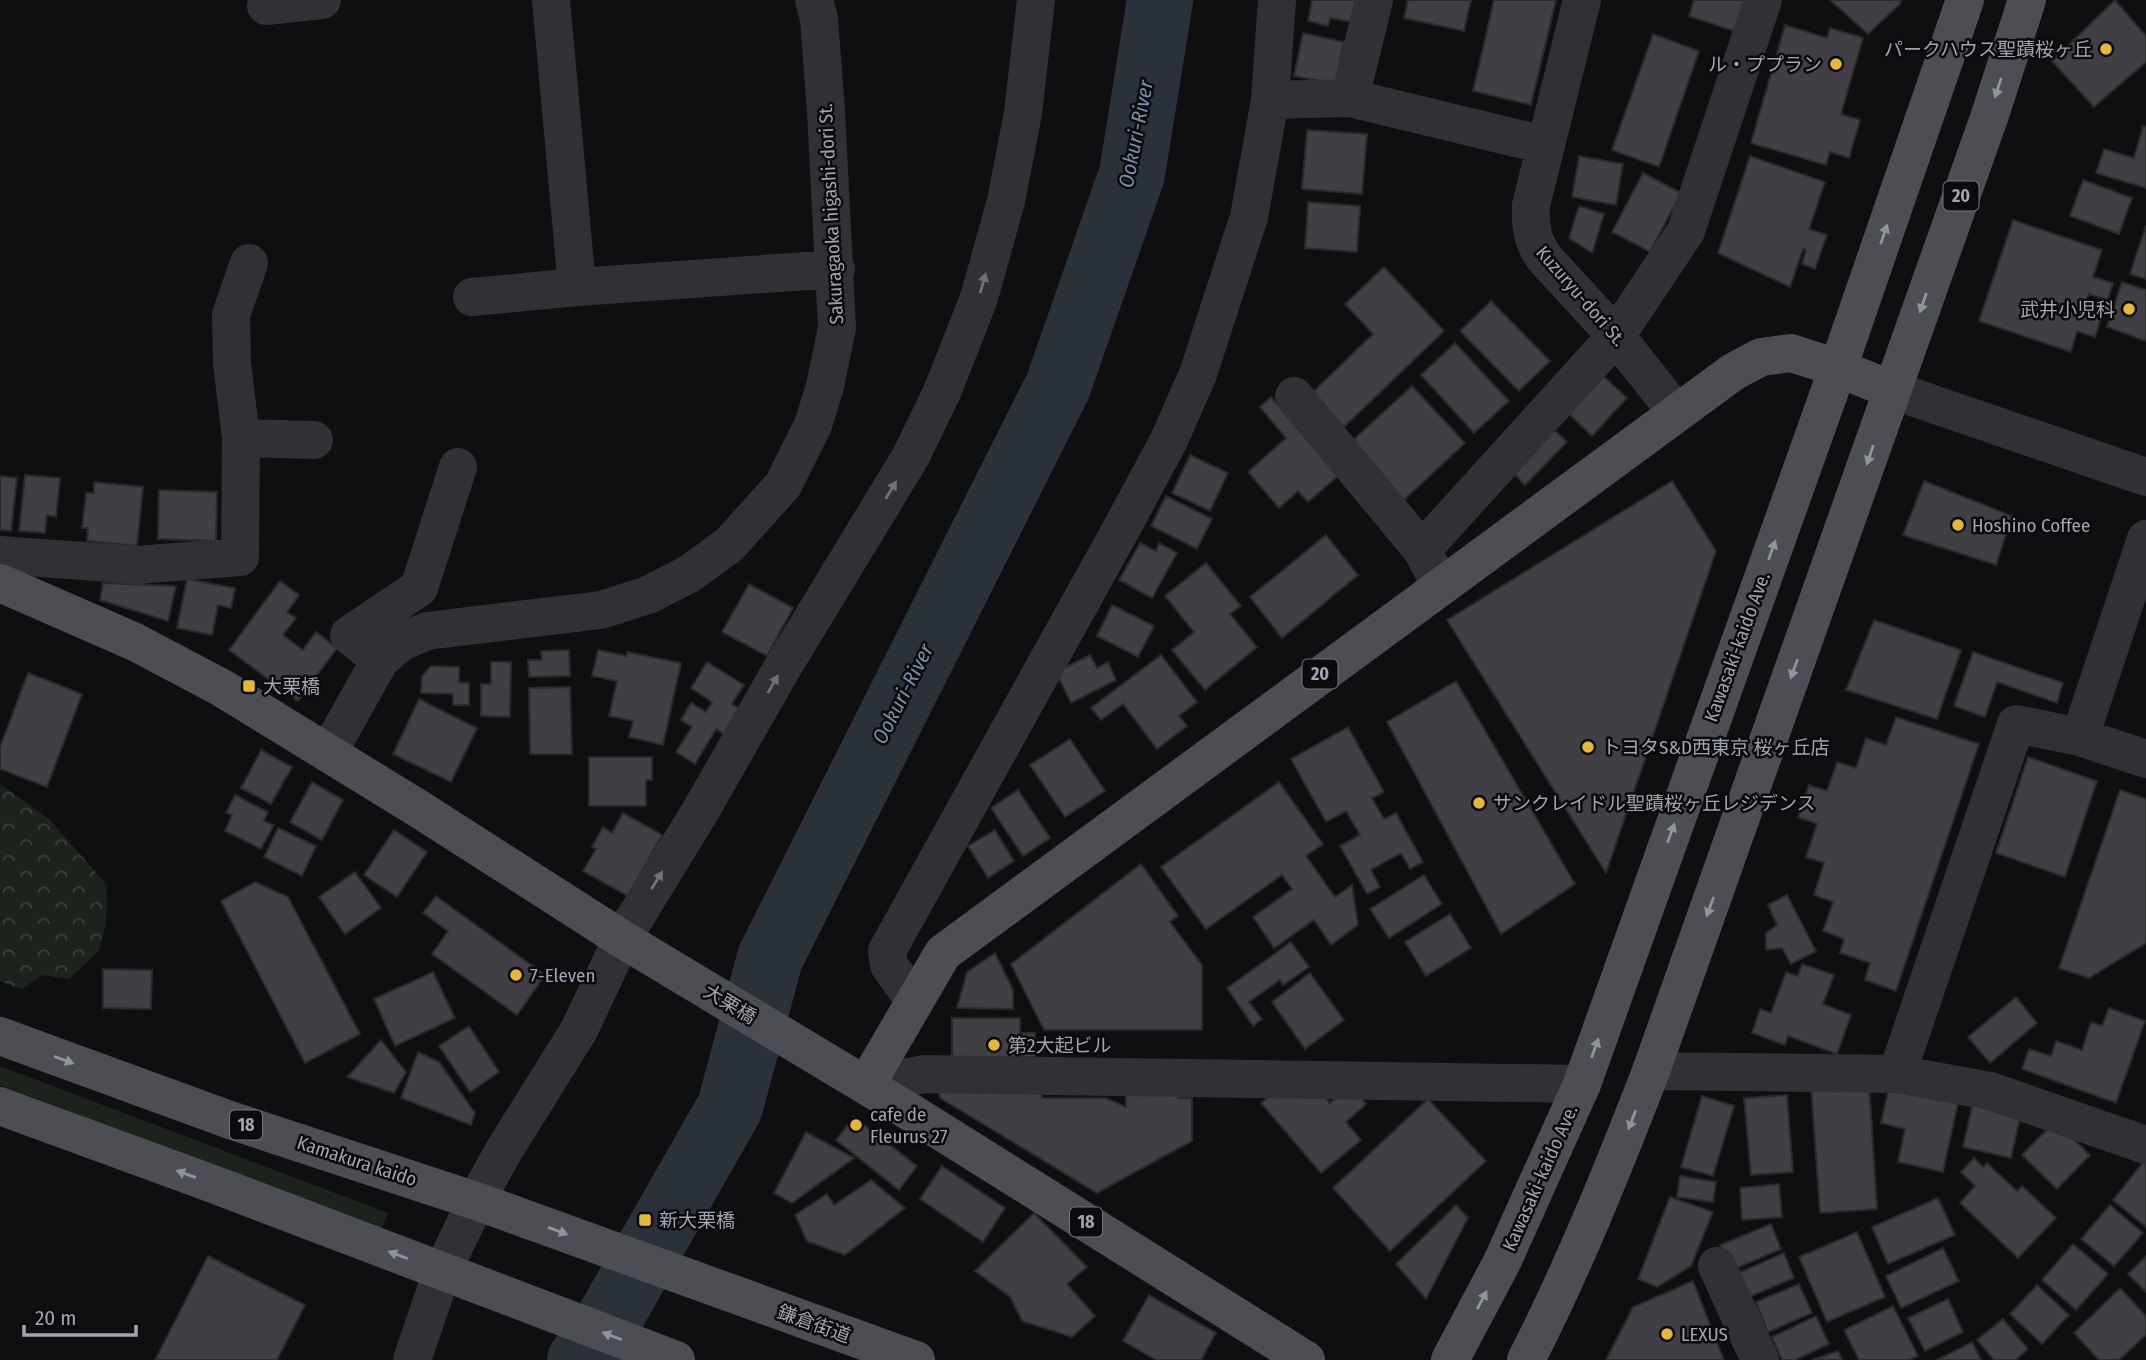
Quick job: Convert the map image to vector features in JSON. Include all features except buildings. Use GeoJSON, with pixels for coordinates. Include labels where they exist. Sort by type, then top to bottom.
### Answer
{"type":"FeatureCollection","features":[{"type":"Feature","properties":{"kind":"main road","name":"Kawasaki-kaido Ave."},"geometry":{"type":"LineString","coordinates":[[1450,1360],[1502,1262],[1582,1084],[1838,368],[1965,0]]}},
{"type":"Feature","properties":{"kind":"main road","name":"20"},"geometry":{"type":"LineString","coordinates":[[1526,1360],[1558,1297],[1601,1198],[1651,1071],[1990,115],[2027,0]]}},
{"type":"Feature","properties":{"kind":"main road","name":"20"},"geometry":{"type":"LineString","coordinates":[[866,1085],[943,953],[1733,372],[1761,357],[1791,353],[1892,390]]}},
{"type":"Feature","properties":{"kind":"main road","name":"18"},"geometry":{"type":"LineString","coordinates":[[0,583],[135,642],[222,688],[631,944]]}},
{"type":"Feature","properties":{"kind":"main road","name":"大栗橋"},"geometry":{"type":"LineString","coordinates":[[631,944],[866,1085]]}},
{"type":"Feature","properties":{"kind":"main road","name":"Kamakura kaido"},"geometry":{"type":"LineString","coordinates":[[0,1036],[230,1120],[485,1204],[713,1288]]}},
{"type":"Feature","properties":{"kind":"main road","name":"18"},"geometry":{"type":"LineString","coordinates":[[866,1085],[1306,1360]]}},
{"type":"Feature","properties":{"kind":"main road"},"geometry":{"type":"LineString","coordinates":[[0,1106],[676,1360]]}},
{"type":"Feature","properties":{"kind":"main road","name":"鎌倉街道"},"geometry":{"type":"LineString","coordinates":[[713,1288],[916,1360]]}},
{"type":"Feature","properties":{"kind":"street"},"geometry":{"type":"LineString","coordinates":[[266,6],[322,0]]}},
{"type":"Feature","properties":{"kind":"street"},"geometry":{"type":"LineString","coordinates":[[551,0],[577,287]]}},
{"type":"Feature","properties":{"kind":"street","name":"Sakuragaoka higashi-dori St."},"geometry":{"type":"LineString","coordinates":[[328,753],[380,660],[401,642],[427,631],[601,610],[648,595],[689,574],[729,545],[783,485],[813,425],[825,386],[837,328],[836,269],[823,72],[814,0]]}},
{"type":"Feature","properties":{"kind":"street"},"geometry":{"type":"LineString","coordinates":[[412,1360],[485,1204],[503,1152],[631,944],[701,810],[780,670],[911,456],[942,393],[979,298],[1006,201],[1023,113],[1036,0]]}},
{"type":"Feature","properties":{"kind":"street"},"geometry":{"type":"LineString","coordinates":[[914,1001],[889,965],[887,951],[1169,440],[1198,374],[1249,217],[1270,100],[1277,0]]}},
{"type":"Feature","properties":{"kind":"street"},"geometry":{"type":"LineString","coordinates":[[1350,98],[1374,0]]}},
{"type":"Feature","properties":{"kind":"street","name":"Kuzuryu-dori St."},"geometry":{"type":"LineString","coordinates":[[1582,0],[1531,205],[1531,235],[1546,260],[1616,336],[1677,413]]}},
{"type":"Feature","properties":{"kind":"street"},"geometry":{"type":"LineString","coordinates":[[1422,550],[1616,336],[1686,231],[1763,0]]}},
{"type":"Feature","properties":{"kind":"street"},"geometry":{"type":"LineString","coordinates":[[1270,100],[1350,98],[1545,145]]}},
{"type":"Feature","properties":{"kind":"street"},"geometry":{"type":"LineString","coordinates":[[0,555],[137,565],[240,557],[241,438],[232,363],[231,315],[249,262]]}},
{"type":"Feature","properties":{"kind":"street"},"geometry":{"type":"LineString","coordinates":[[472,297],[836,269]]}},
{"type":"Feature","properties":{"kind":"street"},"geometry":{"type":"LineString","coordinates":[[1892,390],[2146,477]]}},
{"type":"Feature","properties":{"kind":"street"},"geometry":{"type":"LineString","coordinates":[[1294,396],[1422,550],[1441,585]]}},
{"type":"Feature","properties":{"kind":"street"},"geometry":{"type":"LineString","coordinates":[[241,438],[314,440]]}},
{"type":"Feature","properties":{"kind":"street"},"geometry":{"type":"LineString","coordinates":[[380,660],[349,635],[419,588],[458,467]]}},
{"type":"Feature","properties":{"kind":"street"},"geometry":{"type":"LineString","coordinates":[[2080,737],[2146,540]]}},
{"type":"Feature","properties":{"kind":"street"},"geometry":{"type":"LineString","coordinates":[[1897,1074],[2016,724],[2080,737],[2146,759]]}},
{"type":"Feature","properties":{"kind":"street"},"geometry":{"type":"LineString","coordinates":[[1651,1071],[1897,1074],[1990,1091],[2146,1145]]}},
{"type":"Feature","properties":{"kind":"street"},"geometry":{"type":"LineString","coordinates":[[866,1085],[925,1074],[1582,1084]]}},
{"type":"Feature","properties":{"kind":"street"},"geometry":{"type":"LineString","coordinates":[[1717,1266],[1760,1360]]}},
{"type":"Feature","properties":{"kind":"green space"},"geometry":{"type":"Polygon","coordinates":[[[0,784],[49,819],[107,885],[106,924],[98,952],[69,979],[42,975],[22,989],[0,981],[0,784]]]}},
{"type":"Feature","properties":{"kind":"green space"},"geometry":{"type":"Polygon","coordinates":[[[0,1066],[388,1213],[382,1228],[0,1085],[0,1066]]]}},
{"type":"Feature","properties":{"kind":"waterway","name":"Ookuri-River"},"geometry":{"type":"LineString","coordinates":[[580,1360],[595,1344],[730,1107],[770,958],[1058,386],[1132,174],[1160,0]]}},
{"type":"Feature","properties":{"kind":"place","name":"パークハウス聖蹟桜ヶ丘"},"geometry":{"type":"Point","coordinates":[2106,49]}},
{"type":"Feature","properties":{"kind":"place","name":"ル・ププラン"},"geometry":{"type":"Point","coordinates":[1836,64]}},
{"type":"Feature","properties":{"kind":"place","name":"武井小児科"},"geometry":{"type":"Point","coordinates":[2129,309]}},
{"type":"Feature","properties":{"kind":"place","name":"Hoshino Coffee"},"geometry":{"type":"Point","coordinates":[1958,525]}},
{"type":"Feature","properties":{"kind":"place","name":"大栗橋"},"geometry":{"type":"Point","coordinates":[249,686]}},
{"type":"Feature","properties":{"kind":"place","name":"トヨタS&D西東京 桜ヶ丘店"},"geometry":{"type":"Point","coordinates":[1588,747]}},
{"type":"Feature","properties":{"kind":"place","name":"サンクレイドル聖蹟桜ヶ丘レジデンス"},"geometry":{"type":"Point","coordinates":[1479,803]}},
{"type":"Feature","properties":{"kind":"place","name":"7-Eleven"},"geometry":{"type":"Point","coordinates":[516,975]}},
{"type":"Feature","properties":{"kind":"place","name":"第2大起ビル"},"geometry":{"type":"Point","coordinates":[994,1045]}},
{"type":"Feature","properties":{"kind":"place","name":"cafe de Fleurus 27"},"geometry":{"type":"Point","coordinates":[856,1125]}},
{"type":"Feature","properties":{"kind":"place","name":"新大栗橋"},"geometry":{"type":"Point","coordinates":[645,1220]}},
{"type":"Feature","properties":{"kind":"place","name":"LEXUS"},"geometry":{"type":"Point","coordinates":[1667,1334]}}]}
